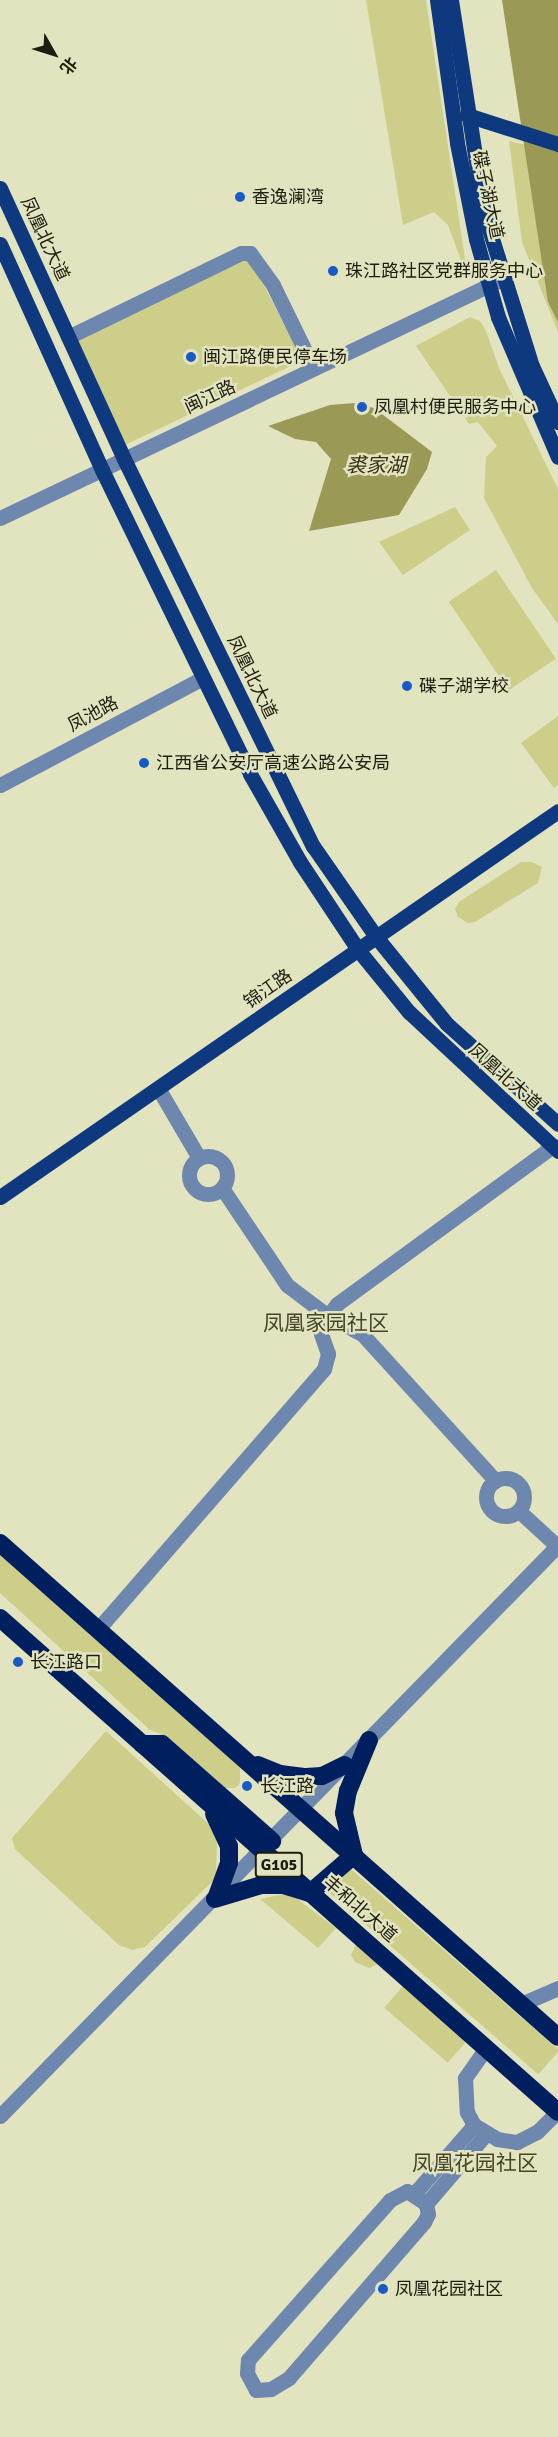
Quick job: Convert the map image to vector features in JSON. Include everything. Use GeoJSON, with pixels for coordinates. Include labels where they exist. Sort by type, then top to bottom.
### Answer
{"type":"FeatureCollection","features":[{"type":"Feature","properties":{"kind":"highway","name":"丰和北大道"},"geometry":{"type":"LineString","coordinates":[[0,1543],[558,2037]]}},
{"type":"Feature","properties":{"kind":"highway","name":"丰和北大道"},"geometry":{"type":"LineString","coordinates":[[0,1618],[202,1798],[267,1846],[310,1893],[558,2112]]}},
{"type":"Feature","properties":{"kind":"highway"},"geometry":{"type":"LineString","coordinates":[[216,1897],[261,1885],[283,1885],[310,1893],[354,1855],[346,1834],[345,1810],[348,1791],[369,1740]]}},
{"type":"Feature","properties":{"kind":"highway"},"geometry":{"type":"LineString","coordinates":[[142,1744],[162,1744],[267,1846]]}},
{"type":"Feature","properties":{"kind":"highway"},"geometry":{"type":"LineString","coordinates":[[246,1760],[280,1774],[306,1777],[322,1776],[345,1765]]}},
{"type":"Feature","properties":{"kind":"highway"},"geometry":{"type":"LineString","coordinates":[[202,1798],[222,1825],[229,1846],[229,1863],[216,1897]]}},
{"type":"Feature","properties":{"kind":"main road","name":"碟子湖大道"},"geometry":{"type":"LineString","coordinates":[[437,0],[457,142],[496,282],[558,422]]}},
{"type":"Feature","properties":{"kind":"main road","name":"碟子湖大道"},"geometry":{"type":"LineString","coordinates":[[451,0],[467,115],[496,282],[498,317],[558,457]]}},
{"type":"Feature","properties":{"kind":"main road"},"geometry":{"type":"LineString","coordinates":[[467,115],[558,144]]}},
{"type":"Feature","properties":{"kind":"main road","name":"凤凰北大道"},"geometry":{"type":"LineString","coordinates":[[0,188],[124,459],[313,846],[376,938],[447,1024],[558,1124]]}},
{"type":"Feature","properties":{"kind":"main road","name":"凤凰北大道"},"geometry":{"type":"LineString","coordinates":[[0,244],[102,470],[203,678],[294,852],[358,951],[409,1012],[555,1148]]}},
{"type":"Feature","properties":{"kind":"main road","name":"锦江路"},"geometry":{"type":"LineString","coordinates":[[0,1197],[558,811]]}},
{"type":"Feature","properties":{"kind":"street"},"geometry":{"type":"LineString","coordinates":[[68,337],[241,253],[250,254],[273,285],[314,369]]}},
{"type":"Feature","properties":{"kind":"street","name":"闽江路"},"geometry":{"type":"LineString","coordinates":[[0,518],[496,282]]}},
{"type":"Feature","properties":{"kind":"street","name":"凤池路"},"geometry":{"type":"LineString","coordinates":[[0,785],[203,678]]}},
{"type":"Feature","properties":{"kind":"street"},"geometry":{"type":"LineString","coordinates":[[158,1088],[199,1158]]}},
{"type":"Feature","properties":{"kind":"street"},"geometry":{"type":"LineString","coordinates":[[98,1629],[324,1369],[328,1354],[319,1328],[337,1304],[555,1148]]}},
{"type":"Feature","properties":{"kind":"street"},"geometry":{"type":"LineString","coordinates":[[199,1158],[216,1158],[225,1166],[227,1177],[222,1188],[204,1194],[193,1187],[189,1175],[199,1158]]}},
{"type":"Feature","properties":{"kind":"street"},"geometry":{"type":"LineString","coordinates":[[222,1188],[287,1285],[328,1316],[363,1335],[496,1481]]}},
{"type":"Feature","properties":{"kind":"street"},"geometry":{"type":"LineString","coordinates":[[508,1479],[522,1488],[524,1500],[519,1510],[501,1516],[490,1509],[486,1497],[496,1481],[508,1479]]}},
{"type":"Feature","properties":{"kind":"street"},"geometry":{"type":"LineString","coordinates":[[0,2116],[267,1846],[558,1545],[519,1510]]}},
{"type":"Feature","properties":{"kind":"street"},"geometry":{"type":"LineString","coordinates":[[521,2004],[558,1988]]}},
{"type":"Feature","properties":{"kind":"street"},"geometry":{"type":"LineString","coordinates":[[486,2048],[465,2078],[467,2112],[480,2129],[517,2142],[537,2132],[558,2112]]}},
{"type":"Feature","properties":{"kind":"street"},"geometry":{"type":"LineString","coordinates":[[420,2199],[480,2129]]}},
{"type":"Feature","properties":{"kind":"street"},"geometry":{"type":"LineString","coordinates":[[397,2194],[420,2199],[429,2214],[424,2222],[289,2378],[270,2389],[256,2390],[246,2373],[248,2360],[390,2200],[397,2194]]}},
{"type":"Feature","properties":{"kind":"green space"},"geometry":{"type":"Polygon","coordinates":[[[366,0],[426,0],[468,279],[448,225],[434,212],[403,225],[366,0]]]}},
{"type":"Feature","properties":{"kind":"green space"},"geometry":{"type":"Polygon","coordinates":[[[509,141],[558,152],[558,332],[522,242],[509,141]]]}},
{"type":"Feature","properties":{"kind":"green space","name":"闽江路便民停车场"},"geometry":{"type":"Polygon","coordinates":[[[246,260],[256,270],[297,350],[297,363],[125,445],[77,339],[246,260]]]}},
{"type":"Feature","properties":{"kind":"green space"},"geometry":{"type":"Polygon","coordinates":[[[470,317],[480,321],[486,331],[499,368],[558,489],[558,624],[532,588],[484,498],[486,457],[497,446],[478,422],[469,424],[416,346],[470,317]]]}},
{"type":"Feature","properties":{"kind":"green space"},"geometry":{"type":"Polygon","coordinates":[[[455,507],[470,530],[403,575],[379,542],[455,507]]]}},
{"type":"Feature","properties":{"kind":"green space"},"geometry":{"type":"Polygon","coordinates":[[[496,570],[556,659],[509,691],[449,602],[496,570]]]}},
{"type":"Feature","properties":{"kind":"green space"},"geometry":{"type":"Polygon","coordinates":[[[558,716],[558,785],[554,788],[521,743],[558,716]]]}},
{"type":"Feature","properties":{"kind":"green space"},"geometry":{"type":"Polygon","coordinates":[[[521,862],[532,862],[542,867],[538,883],[475,922],[468,923],[458,917],[455,909],[459,902],[521,862]]]}},
{"type":"Feature","properties":{"kind":"green space"},"geometry":{"type":"Polygon","coordinates":[[[0,1553],[240,1765],[240,1784],[235,1788],[215,1788],[161,1734],[150,1730],[0,1593],[0,1553]]]}},
{"type":"Feature","properties":{"kind":"green space"},"geometry":{"type":"Polygon","coordinates":[[[106,1731],[211,1826],[217,1837],[216,1878],[145,1947],[132,1950],[119,1945],[15,1849],[12,1838],[106,1731]]]}},
{"type":"Feature","properties":{"kind":"green space"},"geometry":{"type":"Polygon","coordinates":[[[345,1864],[558,2049],[538,2074],[324,1888],[345,1864]]]}},
{"type":"Feature","properties":{"kind":"green space"},"geometry":{"type":"Polygon","coordinates":[[[289,1893],[336,1928],[318,1948],[260,1899],[289,1893]]]}},
{"type":"Feature","properties":{"kind":"green space"},"geometry":{"type":"Polygon","coordinates":[[[356,1944],[380,1963],[369,1968],[355,1962],[351,1955],[356,1944]]]}},
{"type":"Feature","properties":{"kind":"green space"},"geometry":{"type":"Polygon","coordinates":[[[404,1985],[467,2040],[448,2063],[384,2008],[404,1985]]]}},
{"type":"Feature","properties":{"kind":"water"},"geometry":{"type":"Polygon","coordinates":[[[502,0],[558,0],[558,322],[548,302],[502,0]]]}},
{"type":"Feature","properties":{"kind":"water","name":"裘家湖"},"geometry":{"type":"Polygon","coordinates":[[[354,403],[374,408],[432,452],[427,469],[399,515],[309,531],[331,459],[316,442],[295,439],[268,426],[330,405],[354,403]]]}},
{"type":"Feature","properties":{"kind":"place","name":"香逸澜湾"},"geometry":{"type":"Point","coordinates":[240,197]}},
{"type":"Feature","properties":{"kind":"place","name":"珠江路社区党群服务中心"},"geometry":{"type":"Point","coordinates":[333,271]}},
{"type":"Feature","properties":{"kind":"place","name":"闽江路便民停车场"},"geometry":{"type":"Point","coordinates":[191,357]}},
{"type":"Feature","properties":{"kind":"place","name":"凤凰村便民服务中心"},"geometry":{"type":"Point","coordinates":[362,407]}},
{"type":"Feature","properties":{"kind":"place","name":"碟子湖学校"},"geometry":{"type":"Point","coordinates":[407,686]}},
{"type":"Feature","properties":{"kind":"place","name":"江西省公安厅高速公路公安局"},"geometry":{"type":"Point","coordinates":[144,763]}},
{"type":"Feature","properties":{"kind":"place","name":"长江路口"},"geometry":{"type":"Point","coordinates":[18,1662]}},
{"type":"Feature","properties":{"kind":"place","name":"长江路"},"geometry":{"type":"Point","coordinates":[247,1786]}},
{"type":"Feature","properties":{"kind":"place","name":"凤凰花园社区"},"geometry":{"type":"Point","coordinates":[383,2289]}},
{"type":"Feature","properties":{"kind":"district","name":"凤凰家园社区"},"geometry":{"type":"Point","coordinates":[326,1323]}},
{"type":"Feature","properties":{"kind":"district","name":"凤凰花园社区"},"geometry":{"type":"Point","coordinates":[475,2163]}}]}
